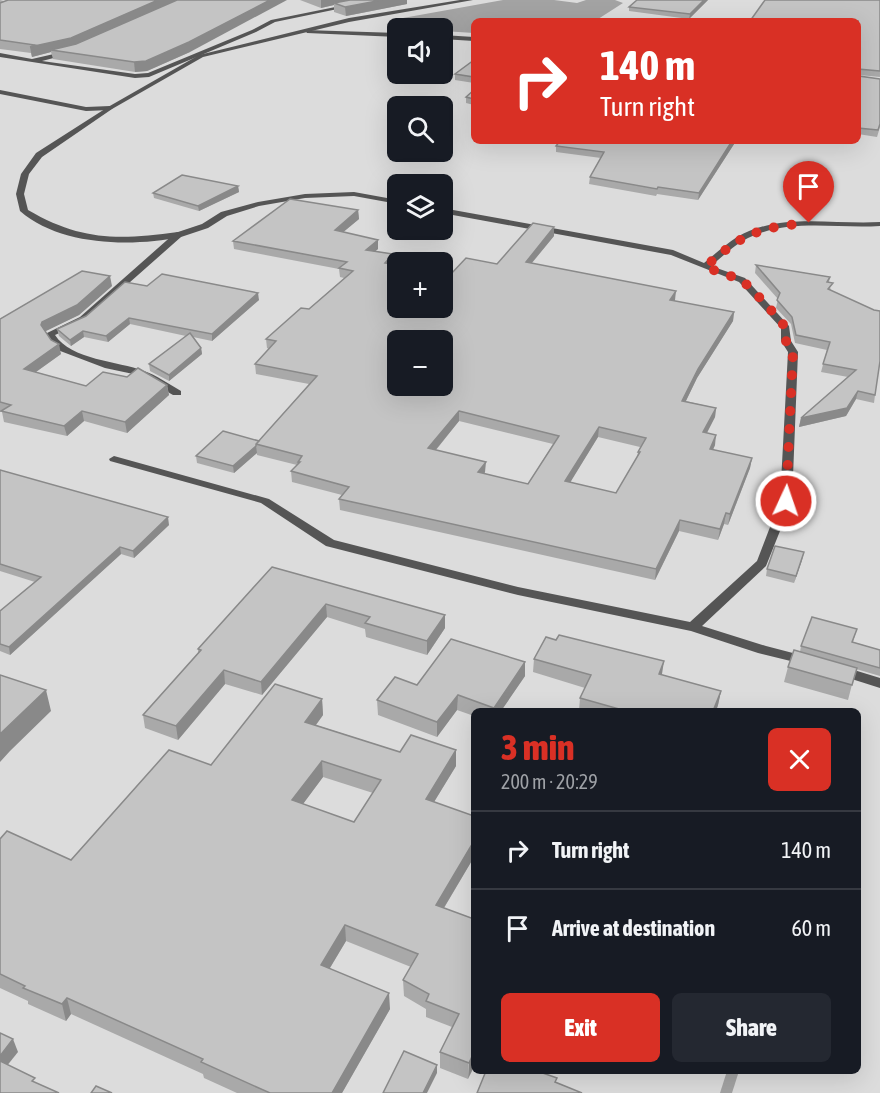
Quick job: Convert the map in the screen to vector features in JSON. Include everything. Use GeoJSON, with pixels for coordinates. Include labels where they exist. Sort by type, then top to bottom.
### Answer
{"type":"FeatureCollection","features":[{"type":"Feature","properties":{"kind":"street"},"geometry":{"type":"LineString","coordinates":[[0,55],[135,76],[149,75],[273,21],[378,0]]}},
{"type":"Feature","properties":{"kind":"street"},"geometry":{"type":"LineString","coordinates":[[387,200],[354,194],[305,196],[247,207],[224,214],[205,226],[178,235],[135,241],[82,238],[47,226],[24,211],[20,194],[25,174],[39,156],[110,108],[201,56],[349,20],[470,0]]}},
{"type":"Feature","properties":{"kind":"street"},"geometry":{"type":"LineString","coordinates":[[307,31],[387,35]]}},
{"type":"Feature","properties":{"kind":"street"},"geometry":{"type":"LineString","coordinates":[[453,38],[471,39]]}},
{"type":"Feature","properties":{"kind":"street"},"geometry":{"type":"LineString","coordinates":[[32,61],[75,50]]}},
{"type":"Feature","properties":{"kind":"street"},"geometry":{"type":"LineString","coordinates":[[0,92],[86,109],[110,108]]}},
{"type":"Feature","properties":{"kind":"street"},"geometry":{"type":"LineString","coordinates":[[453,212],[673,252],[705,267],[742,280],[786,328],[786,341],[793,352],[786,501],[762,563],[693,627]]}},
{"type":"Feature","properties":{"kind":"street"},"geometry":{"type":"LineString","coordinates":[[705,267],[747,235],[764,229],[809,223],[880,224]]}},
{"type":"Feature","properties":{"kind":"street"},"geometry":{"type":"LineString","coordinates":[[177,393],[141,374],[108,366],[58,347],[50,334],[83,319],[178,235]]}},
{"type":"Feature","properties":{"kind":"street"},"geometry":{"type":"LineString","coordinates":[[114,459],[265,501],[330,543],[518,591],[693,627],[763,650],[880,683]]}},
{"type":"Feature","properties":{"kind":"shaded area"},"geometry":{"type":"Polygon","coordinates":[[[0,0],[880,0],[880,1093],[0,1093],[0,0]]]}},
{"type":"Feature","properties":{"kind":"shaded area"},"geometry":{"type":"Polygon","coordinates":[[[503,0],[554,0],[577,3],[586,0],[615,0],[623,3],[600,18],[471,18],[471,33],[453,32],[453,18],[403,18],[503,0]]]}},
{"type":"Feature","properties":{"kind":"building"},"geometry":{"type":"Polygon","coordinates":[[[8,0],[158,0],[71,38],[30,47],[35,45],[0,40],[0,3],[8,0]]]}},
{"type":"Feature","properties":{"kind":"building"},"geometry":{"type":"Polygon","coordinates":[[[177,0],[270,0],[189,42],[146,61],[134,62],[51,50],[76,44],[177,0]]]}},
{"type":"Feature","properties":{"kind":"building"},"geometry":{"type":"Polygon","coordinates":[[[350,0],[382,0],[345,7],[334,3],[350,0]]]}},
{"type":"Feature","properties":{"kind":"building"},"geometry":{"type":"Polygon","coordinates":[[[637,0],[704,0],[690,14],[629,7],[637,0]]]}},
{"type":"Feature","properties":{"kind":"building"},"geometry":{"type":"Polygon","coordinates":[[[765,0],[880,0],[880,71],[861,69],[861,18],[752,18],[765,0]]]}},
{"type":"Feature","properties":{"kind":"building"},"geometry":{"type":"Polygon","coordinates":[[[471,62],[471,77],[455,74],[471,62]]]}},
{"type":"Feature","properties":{"kind":"building"},"geometry":{"type":"Polygon","coordinates":[[[861,76],[880,79],[878,130],[861,128],[861,76]]]}},
{"type":"Feature","properties":{"kind":"building"},"geometry":{"type":"Polygon","coordinates":[[[558,144],[730,144],[699,193],[658,187],[657,189],[590,177],[604,152],[556,146],[558,144]]]}},
{"type":"Feature","properties":{"kind":"building"},"geometry":{"type":"Polygon","coordinates":[[[182,175],[238,186],[198,206],[153,193],[182,175]]]}},
{"type":"Feature","properties":{"kind":"building"},"geometry":{"type":"Polygon","coordinates":[[[290,199],[358,210],[335,230],[378,240],[366,250],[387,253],[385,263],[387,263],[387,318],[453,318],[453,272],[466,258],[497,264],[533,223],[554,227],[526,262],[676,291],[670,300],[734,312],[698,369],[682,401],[716,408],[703,432],[716,435],[710,449],[752,458],[730,514],[726,513],[720,529],[680,520],[656,569],[339,499],[349,487],[291,471],[300,462],[298,462],[302,456],[256,444],[317,376],[255,364],[276,341],[266,339],[301,308],[309,309],[353,271],[339,268],[347,262],[233,241],[290,199]],[[459,411],[428,448],[486,462],[478,472],[528,484],[559,436],[459,411]],[[599,427],[565,481],[616,493],[646,438],[599,427]]]}},
{"type":"Feature","properties":{"kind":"building"},"geometry":{"type":"Polygon","coordinates":[[[756,265],[830,277],[827,282],[833,283],[828,289],[880,311],[880,361],[875,395],[858,391],[847,408],[801,418],[856,370],[823,364],[830,342],[796,335],[792,317],[777,300],[780,293],[756,265]]]}},
{"type":"Feature","properties":{"kind":"building"},"geometry":{"type":"Polygon","coordinates":[[[82,271],[110,276],[77,305],[42,322],[41,325],[51,340],[59,344],[24,369],[86,386],[103,372],[127,377],[138,368],[167,385],[125,422],[82,411],[64,426],[1,411],[11,405],[0,402],[0,319],[82,271]]]}},
{"type":"Feature","properties":{"kind":"building"},"geometry":{"type":"Polygon","coordinates":[[[162,274],[258,293],[212,334],[129,318],[106,336],[83,331],[70,340],[57,329],[86,316],[125,282],[147,286],[162,274]]]}},
{"type":"Feature","properties":{"kind":"building"},"geometry":{"type":"Polygon","coordinates":[[[190,333],[201,348],[169,375],[149,364],[190,333]]]}},
{"type":"Feature","properties":{"kind":"building"},"geometry":{"type":"Polygon","coordinates":[[[223,431],[259,441],[233,466],[196,456],[223,431]]]}},
{"type":"Feature","properties":{"kind":"building"},"geometry":{"type":"Polygon","coordinates":[[[0,470],[168,517],[133,551],[120,547],[9,647],[0,644],[0,611],[41,577],[0,564],[0,470]]]}},
{"type":"Feature","properties":{"kind":"building"},"geometry":{"type":"Polygon","coordinates":[[[775,546],[804,552],[796,576],[767,569],[775,546]]]}},
{"type":"Feature","properties":{"kind":"building"},"geometry":{"type":"Polygon","coordinates":[[[272,567],[445,615],[427,641],[365,623],[370,617],[326,604],[261,682],[224,670],[176,726],[143,715],[201,650],[198,649],[272,567]]]}},
{"type":"Feature","properties":{"kind":"building"},"geometry":{"type":"Polygon","coordinates":[[[812,617],[857,629],[852,642],[880,650],[880,668],[801,646],[812,617]]]}},
{"type":"Feature","properties":{"kind":"building"},"geometry":{"type":"Polygon","coordinates":[[[559,635],[664,661],[659,674],[721,691],[714,708],[615,708],[580,698],[591,675],[534,659],[546,637],[556,640],[559,635]]]}},
{"type":"Feature","properties":{"kind":"building"},"geometry":{"type":"Polygon","coordinates":[[[451,639],[525,662],[494,708],[458,695],[437,722],[377,700],[395,677],[417,685],[451,639]]]}},
{"type":"Feature","properties":{"kind":"building"},"geometry":{"type":"Polygon","coordinates":[[[794,650],[857,668],[852,685],[788,667],[794,650]]]}},
{"type":"Feature","properties":{"kind":"building"},"geometry":{"type":"Polygon","coordinates":[[[0,675],[46,690],[0,734],[0,675]]]}},
{"type":"Feature","properties":{"kind":"building"},"geometry":{"type":"Polygon","coordinates":[[[275,684],[322,699],[305,722],[400,752],[411,735],[456,750],[426,799],[471,815],[471,846],[436,905],[471,918],[471,1059],[469,1063],[440,1052],[459,1014],[426,1001],[429,994],[403,980],[418,954],[345,925],[321,965],[389,993],[332,1093],[270,1093],[201,1062],[203,1059],[67,998],[62,1004],[23,988],[25,986],[0,974],[0,839],[7,831],[71,860],[169,750],[211,765],[275,684]],[[322,761],[292,800],[354,822],[381,780],[322,761]]]}},
{"type":"Feature","properties":{"kind":"building"},"geometry":{"type":"Polygon","coordinates":[[[0,1033],[13,1039],[0,1056],[0,1033]]]}},
{"type":"Feature","properties":{"kind":"building"},"geometry":{"type":"Polygon","coordinates":[[[404,1051],[437,1065],[423,1093],[383,1093],[404,1051]]]}},
{"type":"Feature","properties":{"kind":"building"},"geometry":{"type":"Polygon","coordinates":[[[0,1061],[35,1078],[32,1081],[59,1093],[0,1093],[0,1061]]]}},
{"type":"Feature","properties":{"kind":"building"},"geometry":{"type":"Polygon","coordinates":[[[485,1074],[546,1074],[557,1078],[555,1082],[582,1093],[477,1093],[485,1074]]]}},
{"type":"Feature","properties":{"kind":"building"},"geometry":{"type":"Polygon","coordinates":[[[96,1086],[112,1093],[91,1093],[96,1086]]]}},
{"type":"Feature","properties":{"kind":"waterway"},"geometry":{"type":"LineString","coordinates":[[726,1093],[732,1074]]}},
{"type":"Feature","properties":{"kind":"route"},"geometry":{"type":"LineString","coordinates":[[786,501],[793,352],[786,341],[786,328],[742,280],[705,267],[747,235],[779,225],[809,223]]}}]}
